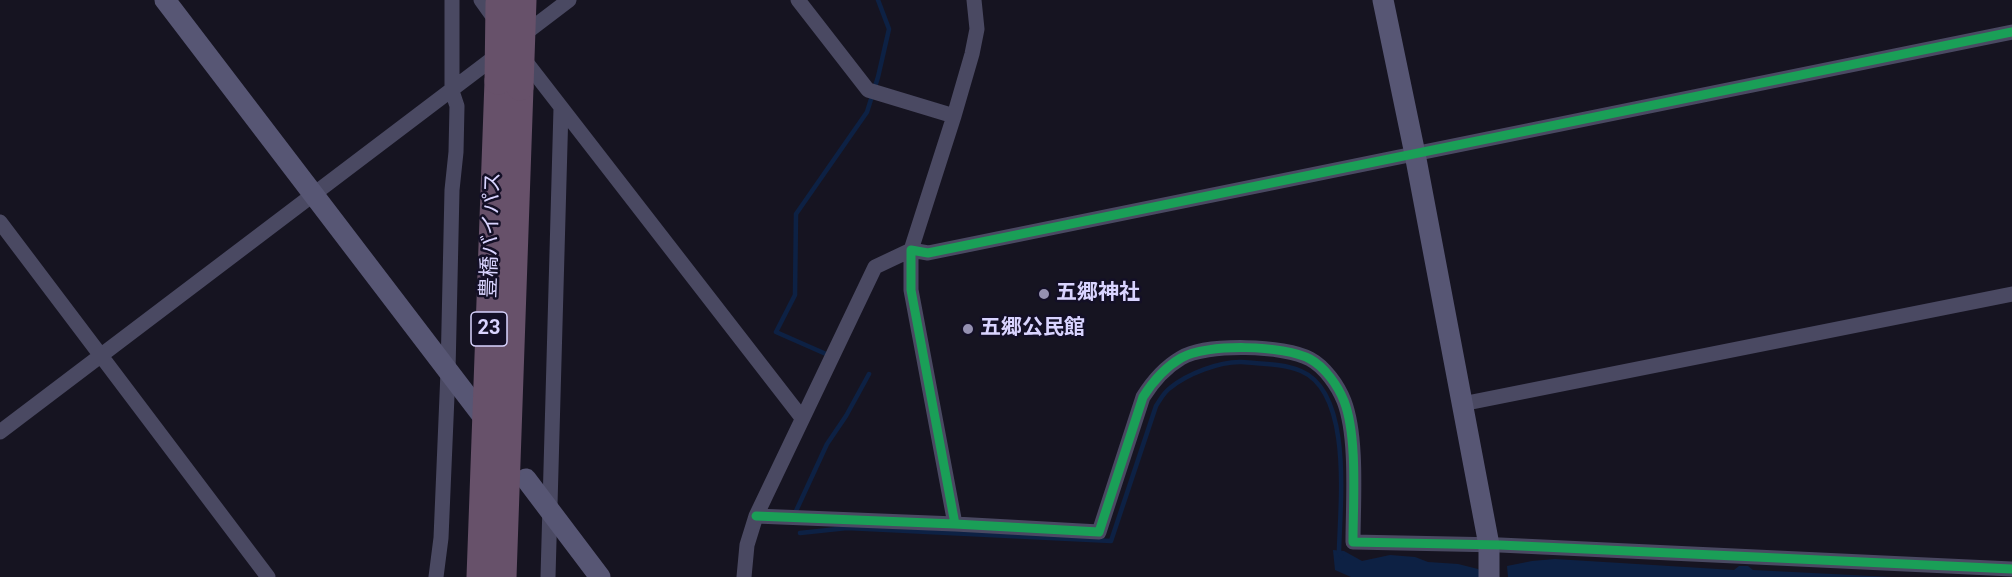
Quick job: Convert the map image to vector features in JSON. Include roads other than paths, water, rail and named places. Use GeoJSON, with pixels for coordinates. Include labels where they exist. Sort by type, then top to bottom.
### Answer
{"type":"FeatureCollection","features":[{"type":"Feature","properties":{"kind":"highway","name":"豊橋バイパス"},"geometry":{"type":"LineString","coordinates":[[501,1],[509,84],[503,577]]}},
{"type":"Feature","properties":{"kind":"highway","name":"豊橋バイパス"},"geometry":{"type":"LineString","coordinates":[[480,577],[509,84]]}},
{"type":"Feature","properties":{"kind":"street"},"geometry":{"type":"LineString","coordinates":[[165,0],[481,414]]}},
{"type":"Feature","properties":{"kind":"street"},"geometry":{"type":"LineString","coordinates":[[436,577],[441,538],[452,190],[456,152],[457,106],[452,91],[452,0]]}},
{"type":"Feature","properties":{"kind":"street"},"geometry":{"type":"LineString","coordinates":[[798,0],[873,92],[954,116]]}},
{"type":"Feature","properties":{"kind":"street"},"geometry":{"type":"LineString","coordinates":[[955,524],[911,290],[911,250],[954,116],[977,29],[974,0]]}},
{"type":"Feature","properties":{"kind":"street"},"geometry":{"type":"LineString","coordinates":[[1383,0],[1490,545],[1490,577]]}},
{"type":"Feature","properties":{"kind":"street"},"geometry":{"type":"LineString","coordinates":[[501,1],[512,44],[802,418]]}},
{"type":"Feature","properties":{"kind":"street"},"geometry":{"type":"LineString","coordinates":[[0,432],[452,91],[563,2]]}},
{"type":"Feature","properties":{"kind":"street"},"geometry":{"type":"LineString","coordinates":[[744,577],[747,546],[756,516],[875,267],[911,250],[928,253],[2012,32]]}},
{"type":"Feature","properties":{"kind":"street"},"geometry":{"type":"LineString","coordinates":[[548,577],[561,108]]}},
{"type":"Feature","properties":{"kind":"street"},"geometry":{"type":"LineString","coordinates":[[0,222],[268,577]]}},
{"type":"Feature","properties":{"kind":"street"},"geometry":{"type":"LineString","coordinates":[[1462,404],[2012,294]]}},
{"type":"Feature","properties":{"kind":"street"},"geometry":{"type":"LineString","coordinates":[[756,516],[1099,532],[1143,397],[1153,382],[1182,357],[1217,350],[1264,348],[1291,352],[1312,360],[1332,380],[1344,401],[1353,445],[1353,542],[1490,545],[2012,569]]}},
{"type":"Feature","properties":{"kind":"street"},"geometry":{"type":"LineString","coordinates":[[526,479],[600,577]]}},
{"type":"Feature","properties":{"kind":"water"},"geometry":{"type":"Polygon","coordinates":[[[1333,550],[1344,551],[1362,561],[1390,555],[1415,557],[1428,562],[1458,564],[1478,569],[1483,573],[1482,577],[1351,577],[1335,570],[1333,550]]]}},
{"type":"Feature","properties":{"kind":"water"},"geometry":{"type":"Polygon","coordinates":[[[1555,559],[1734,570],[1739,566],[1748,566],[1753,570],[1891,577],[1508,577],[1507,566],[1555,559]]]}},
{"type":"Feature","properties":{"kind":"waterway"},"geometry":{"type":"LineString","coordinates":[[826,354],[776,332],[795,295],[796,214],[867,112],[878,77],[889,29],[878,0]]}},
{"type":"Feature","properties":{"kind":"waterway"},"geometry":{"type":"LineString","coordinates":[[800,533],[847,528],[1111,541],[1156,406],[1164,394],[1177,383],[1204,369],[1242,362],[1279,365],[1301,371],[1318,383],[1329,402],[1336,425],[1340,452],[1339,551],[1341,556]]}},
{"type":"Feature","properties":{"kind":"waterway"},"geometry":{"type":"LineString","coordinates":[[796,511],[827,444],[846,416],[869,374]]}},
{"type":"Feature","properties":{"kind":"place","name":"五郷神社"},"geometry":{"type":"Point","coordinates":[1044,294]}},
{"type":"Feature","properties":{"kind":"place","name":"五郷公民館"},"geometry":{"type":"Point","coordinates":[968,329]}}]}
